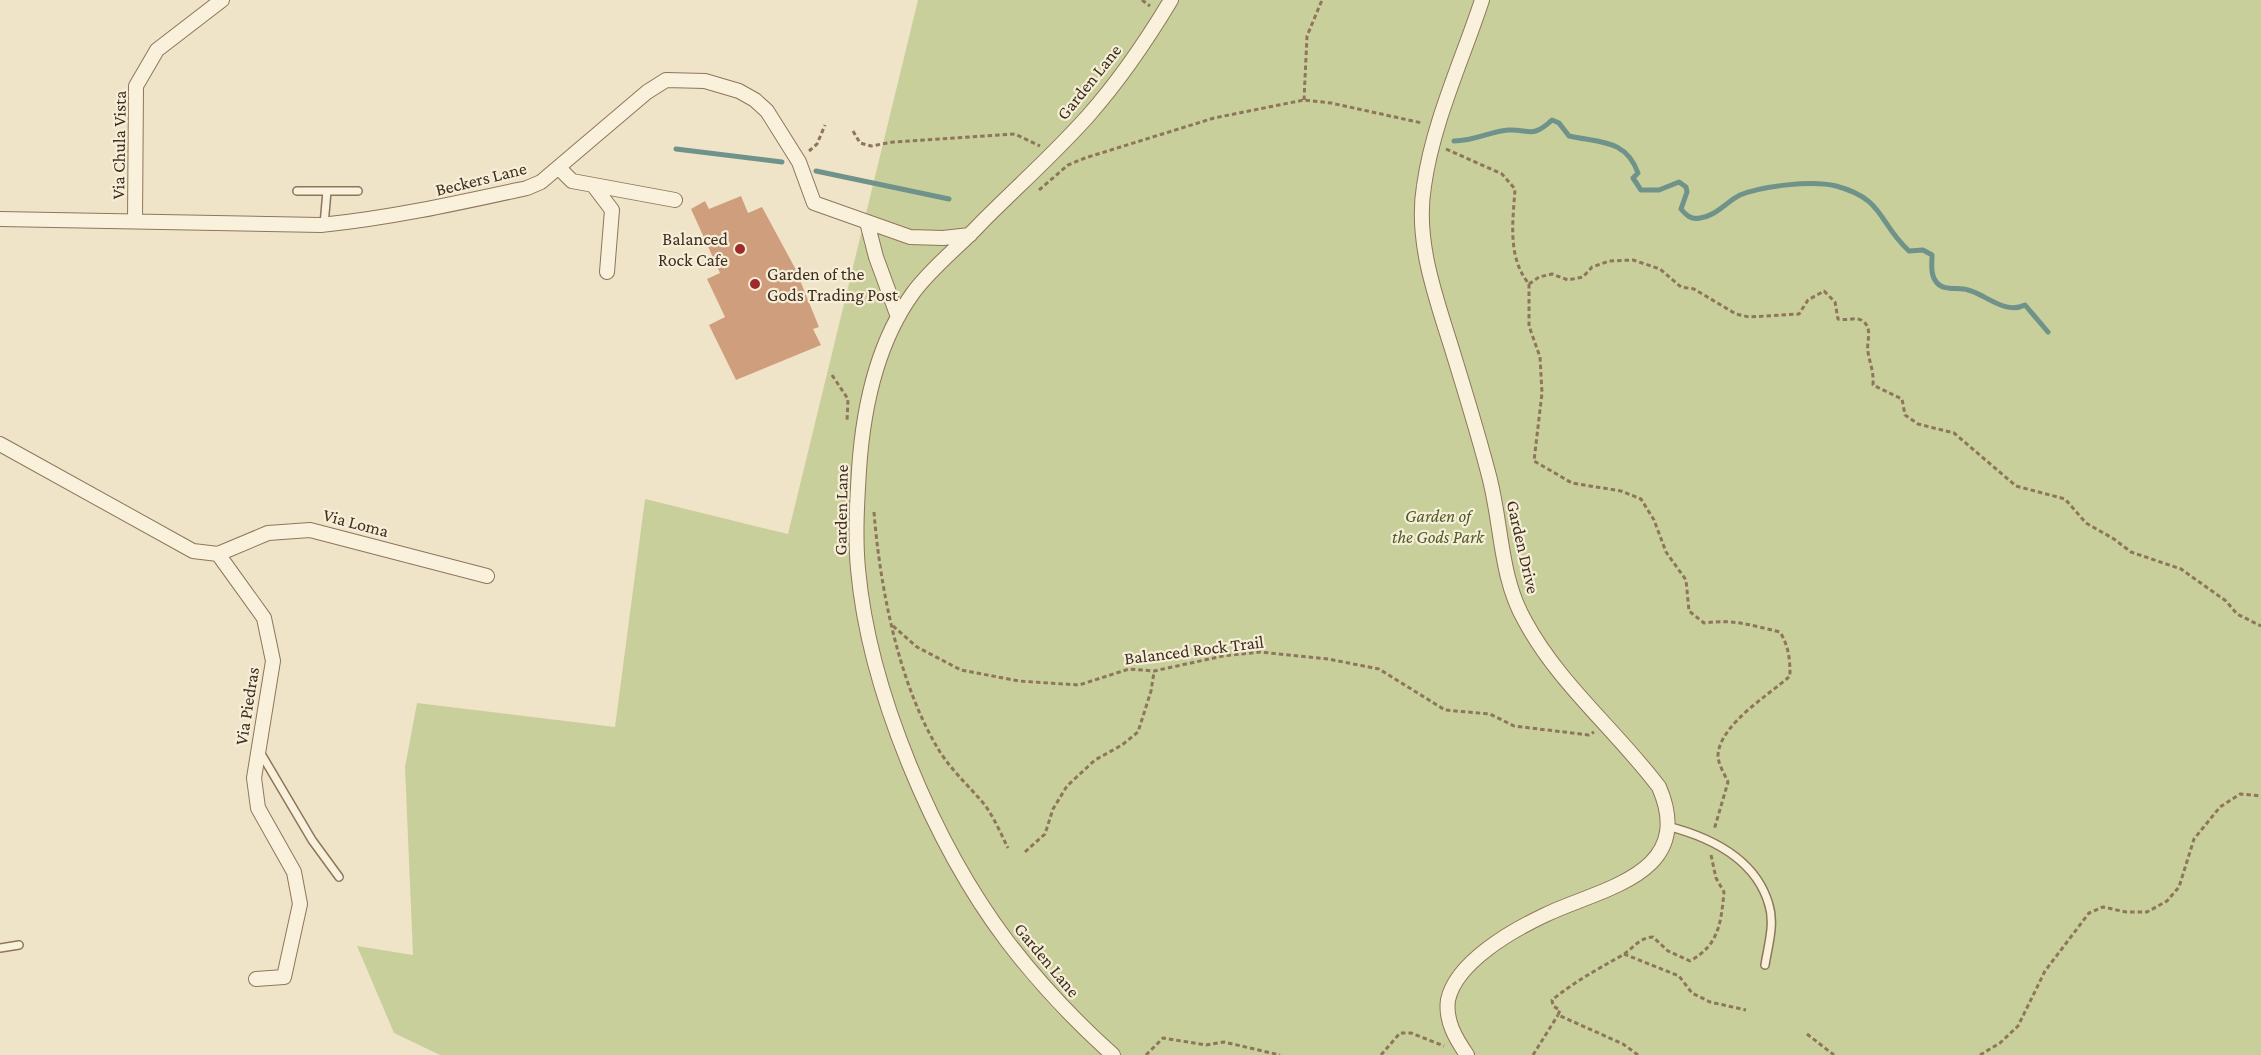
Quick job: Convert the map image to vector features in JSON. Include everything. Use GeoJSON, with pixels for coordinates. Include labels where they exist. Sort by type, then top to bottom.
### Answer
{"type":"FeatureCollection","features":[{"type":"Feature","properties":{"kind":"street","name":"Via Chula Vista"},"geometry":{"type":"LineString","coordinates":[[135,221],[136,86],[157,50],[222,0]]}},
{"type":"Feature","properties":{"kind":"street","name":"Garden Lane"},"geometry":{"type":"LineString","coordinates":[[1113,1055],[1073,1018],[1036,978],[1005,939],[963,874],[902,749],[876,669],[866,629],[858,571],[857,511],[861,448],[870,387],[898,317],[927,276],[1088,117],[1119,78],[1171,0]]}},
{"type":"Feature","properties":{"kind":"street","name":"Garden Drive"},"geometry":{"type":"LineString","coordinates":[[1466,1053],[1449,1022],[1448,1000],[1457,980],[1479,955],[1546,915],[1632,880],[1650,864],[1662,848],[1667,826],[1667,804],[1659,786],[1549,660],[1524,620],[1502,552],[1490,476],[1432,286],[1426,255],[1423,188],[1433,142],[1482,0]]}},
{"type":"Feature","properties":{"kind":"street","name":"Beckers Lane"},"geometry":{"type":"LineString","coordinates":[[0,219],[324,225],[363,222],[428,211],[527,188],[559,168],[588,140],[647,92],[666,80],[720,84],[755,100],[767,111],[798,160],[814,203],[910,237],[943,238],[970,235]]}},
{"type":"Feature","properties":{"kind":"street"},"geometry":{"type":"LineString","coordinates":[[559,168],[572,181],[675,200]]}},
{"type":"Feature","properties":{"kind":"street"},"geometry":{"type":"LineString","coordinates":[[593,185],[612,210],[607,272]]}},
{"type":"Feature","properties":{"kind":"street"},"geometry":{"type":"LineString","coordinates":[[867,222],[876,257],[898,317]]}},
{"type":"Feature","properties":{"kind":"street"},"geometry":{"type":"LineString","coordinates":[[0,444],[193,552],[218,554]]}},
{"type":"Feature","properties":{"kind":"street","name":"Via Loma"},"geometry":{"type":"LineString","coordinates":[[218,554],[268,533],[310,530],[487,576]]}},
{"type":"Feature","properties":{"kind":"street","name":"Via Piedras"},"geometry":{"type":"LineString","coordinates":[[218,554],[264,618],[267,629],[273,661],[254,778],[258,808],[294,872],[300,904],[284,977],[256,980]]}},
{"type":"Feature","properties":{"kind":"lane"},"geometry":{"type":"LineString","coordinates":[[297,191],[358,191]]}},
{"type":"Feature","properties":{"kind":"lane"},"geometry":{"type":"LineString","coordinates":[[324,225],[327,191]]}},
{"type":"Feature","properties":{"kind":"lane"},"geometry":{"type":"LineString","coordinates":[[258,749],[312,840],[339,877]]}},
{"type":"Feature","properties":{"kind":"lane"},"geometry":{"type":"LineString","coordinates":[[1667,826],[1691,832],[1712,842],[1744,862],[1760,884],[1770,906],[1772,930],[1765,965]]}},
{"type":"Feature","properties":{"kind":"lane"},"geometry":{"type":"LineString","coordinates":[[0,948],[19,945]]}},
{"type":"Feature","properties":{"kind":"path"},"geometry":{"type":"LineString","coordinates":[[1304,100],[1307,36],[1322,0]]}},
{"type":"Feature","properties":{"kind":"path"},"geometry":{"type":"LineString","coordinates":[[1032,195],[1068,165],[1085,158],[1214,118],[1304,100],[1331,102],[1425,124],[1433,142],[1502,174],[1515,189],[1513,252],[1523,277],[1529,284],[1528,326],[1540,357],[1542,393],[1534,461],[1572,483],[1621,491],[1641,499],[1654,520],[1666,552],[1686,580],[1689,611],[1704,623],[1745,621],[1780,632],[1790,655],[1790,676],[1762,700],[1751,705],[1722,742],[1718,755],[1728,782],[1712,842],[1710,861],[1724,892],[1717,937],[1712,944],[1690,961],[1668,951],[1653,937],[1644,938],[1624,954],[1574,982],[1552,1000],[1554,1006],[1560,1010],[1533,1055]]}},
{"type":"Feature","properties":{"kind":"path"},"geometry":{"type":"LineString","coordinates":[[798,160],[817,144],[825,124]]}},
{"type":"Feature","properties":{"kind":"path"},"geometry":{"type":"LineString","coordinates":[[853,131],[860,143],[871,146],[893,142],[1015,134],[1068,165]]}},
{"type":"Feature","properties":{"kind":"path"},"geometry":{"type":"LineString","coordinates":[[1529,284],[1539,277],[1552,274],[1568,280],[1583,277],[1592,267],[1609,261],[1633,260],[1659,269],[1681,287],[1694,289],[1718,305],[1749,317],[1799,314],[1808,300],[1824,291],[1835,302],[1838,319],[1858,318],[1865,322],[1869,331],[1867,351],[1874,368],[1873,385],[1902,399],[1905,415],[1918,424],[1954,434],[2016,486],[2065,499],[2086,524],[2114,538],[2130,552],[2181,569],[2226,601],[2237,614],[2261,626]]}},
{"type":"Feature","properties":{"kind":"path"},"geometry":{"type":"LineString","coordinates":[[832,375],[848,399],[847,422]]}},
{"type":"Feature","properties":{"kind":"path"},"geometry":{"type":"LineString","coordinates":[[873,503],[881,579],[891,624],[916,701],[939,750],[960,781],[984,805],[1008,848]]}},
{"type":"Feature","properties":{"kind":"path","name":"Balanced Rock Trail"},"geometry":{"type":"LineString","coordinates":[[891,624],[917,647],[961,670],[1019,681],[1079,685],[1129,669],[1154,671],[1223,656],[1260,652],[1329,659],[1379,669],[1445,710],[1490,714],[1514,726],[1589,735],[1605,725]]}},
{"type":"Feature","properties":{"kind":"path"},"geometry":{"type":"LineString","coordinates":[[1025,852],[1045,834],[1053,809],[1067,786],[1095,760],[1122,745],[1138,732],[1151,691],[1154,671]]}},
{"type":"Feature","properties":{"kind":"path"},"geometry":{"type":"LineString","coordinates":[[1980,1055],[2000,1043],[2018,1026],[2045,971],[2089,913],[2103,907],[2126,912],[2147,912],[2167,901],[2179,887],[2194,839],[2220,807],[2240,794],[2261,796]]}},
{"type":"Feature","properties":{"kind":"path"},"geometry":{"type":"LineString","coordinates":[[1624,954],[1680,976],[1692,993],[1710,1002],[1746,1010]]}},
{"type":"Feature","properties":{"kind":"path"},"geometry":{"type":"LineString","coordinates":[[1558,1015],[1623,1044],[1638,1055]]}},
{"type":"Feature","properties":{"kind":"path"},"geometry":{"type":"LineString","coordinates":[[1381,1055],[1400,1033],[1411,1033],[1466,1053]]}},
{"type":"Feature","properties":{"kind":"path"},"geometry":{"type":"LineString","coordinates":[[1807,1034],[1834,1055]]}},
{"type":"Feature","properties":{"kind":"path"},"geometry":{"type":"LineString","coordinates":[[1146,1055],[1162,1038],[1206,1045],[1224,1042],[1280,1055]]}},
{"type":"Feature","properties":{"kind":"green space","name":"Garden of the Gods Park"},"geometry":{"type":"Polygon","coordinates":[[[918,0],[2261,0],[2261,1055],[440,1055],[394,1033],[357,946],[413,955],[405,767],[417,703],[615,727],[645,499],[788,534],[918,0]]]}},
{"type":"Feature","properties":{"kind":"building","name":"Garden of the Gods Trading Post"},"geometry":{"type":"Polygon","coordinates":[[[741,196],[748,213],[762,207],[795,268],[819,327],[813,329],[821,345],[736,380],[709,325],[725,317],[707,279],[720,273],[691,209],[705,201],[709,209],[741,196]]]}},
{"type":"Feature","properties":{"kind":"waterway"},"geometry":{"type":"LineString","coordinates":[[1454,141],[1502,131],[1535,131],[1552,120],[1559,123],[1569,136],[1611,144],[1627,154],[1638,173],[1633,178],[1641,190],[1659,190],[1679,182],[1686,187],[1687,192],[1681,209],[1691,218],[1711,215],[1740,195],[1761,189],[1787,185],[1826,184],[1852,191],[1872,205],[1909,251],[1923,250],[1932,255],[1932,273],[1937,283],[1947,288],[1975,292],[2010,308],[2025,305],[2048,332]]}},
{"type":"Feature","properties":{"kind":"waterway"},"geometry":{"type":"LineString","coordinates":[[676,149],[782,162]]}},
{"type":"Feature","properties":{"kind":"waterway"},"geometry":{"type":"LineString","coordinates":[[816,171],[949,199]]}},
{"type":"Feature","properties":{"kind":"place","name":"Balanced Rock Cafe"},"geometry":{"type":"Point","coordinates":[740,249]}},
{"type":"Feature","properties":{"kind":"place","name":"Garden of the Gods Trading Post"},"geometry":{"type":"Point","coordinates":[755,284]}}]}
